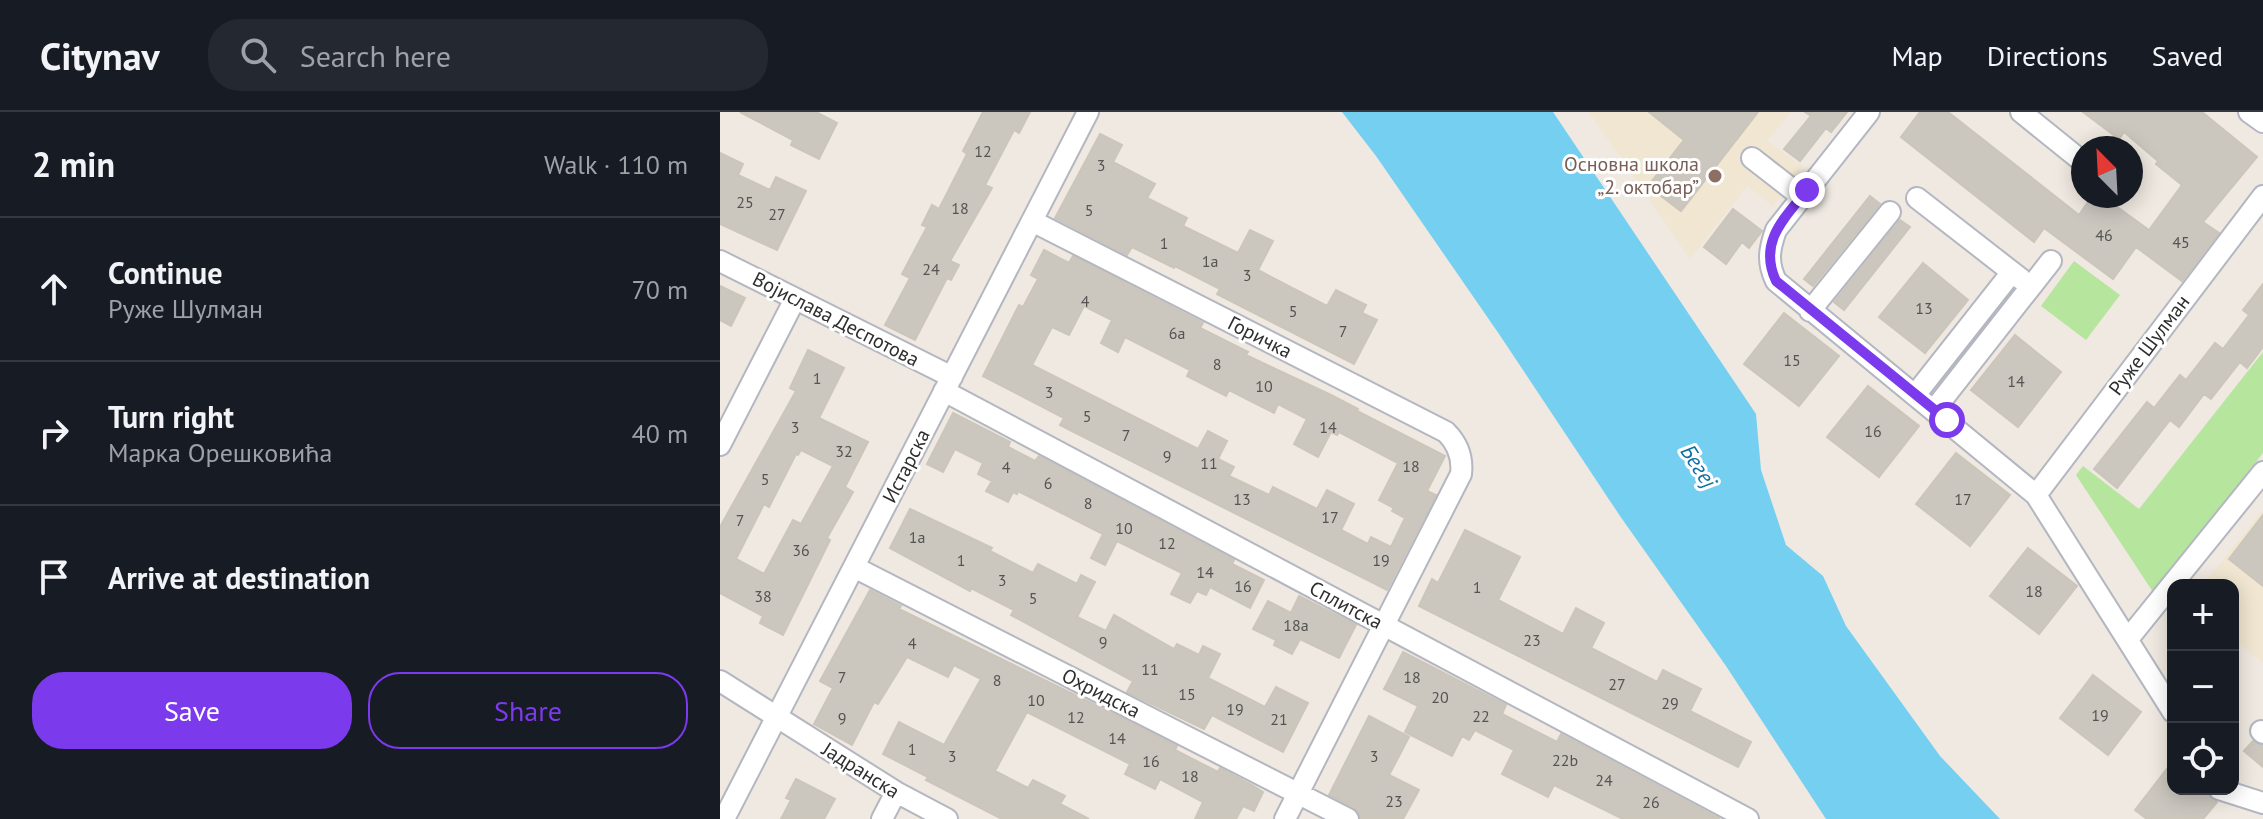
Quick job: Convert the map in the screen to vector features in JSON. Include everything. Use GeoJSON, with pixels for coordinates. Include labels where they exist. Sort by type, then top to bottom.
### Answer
{"type":"FeatureCollection","features":[{"type":"Feature","properties":{"kind":"street","name":"Истарска"},"geometry":{"type":"LineString","coordinates":[[724,819],[1088,112]]}},
{"type":"Feature","properties":{"kind":"street"},"geometry":{"type":"LineString","coordinates":[[1869,112],[1776,230],[1769,251],[1769,267],[1776,281],[2036,495],[2167,702]]}},
{"type":"Feature","properties":{"kind":"street"},"geometry":{"type":"LineString","coordinates":[[2021,112],[2071,152]]}},
{"type":"Feature","properties":{"kind":"street"},"geometry":{"type":"LineString","coordinates":[[2249,112],[2263,122]]}},
{"type":"Feature","properties":{"kind":"street"},"geometry":{"type":"LineString","coordinates":[[1752,158],[1802,197]]}},
{"type":"Feature","properties":{"kind":"street","name":"Руже Шулман"},"geometry":{"type":"LineString","coordinates":[[2036,495],[2263,196]]}},
{"type":"Feature","properties":{"kind":"street"},"geometry":{"type":"LineString","coordinates":[[1917,198],[2031,287]]}},
{"type":"Feature","properties":{"kind":"street"},"geometry":{"type":"LineString","coordinates":[[1810,311],[1890,212]]}},
{"type":"Feature","properties":{"kind":"street","name":"Горичка"},"geometry":{"type":"LineString","coordinates":[[1032,221],[1446,432],[1454,440],[1462,458],[1461,474],[1384,625]]}},
{"type":"Feature","properties":{"kind":"street","name":"Војислава Деспотова"},"geometry":{"type":"LineString","coordinates":[[720,261],[948,384]]}},
{"type":"Feature","properties":{"kind":"street"},"geometry":{"type":"LineString","coordinates":[[1934,410],[2051,261]]}},
{"type":"Feature","properties":{"kind":"street"},"geometry":{"type":"LineString","coordinates":[[1915,395],[2012,272]]}},
{"type":"Feature","properties":{"kind":"street"},"geometry":{"type":"LineString","coordinates":[[720,445],[795,299]]}},
{"type":"Feature","properties":{"kind":"street","name":"Сплитска"},"geometry":{"type":"LineString","coordinates":[[948,384],[1384,625],[1748,819]]}},
{"type":"Feature","properties":{"kind":"street"},"geometry":{"type":"LineString","coordinates":[[2128,639],[2263,472]]}},
{"type":"Feature","properties":{"kind":"street","name":"Охридска"},"geometry":{"type":"LineString","coordinates":[[854,567],[1348,819]]}},
{"type":"Feature","properties":{"kind":"street"},"geometry":{"type":"LineString","coordinates":[[1285,819],[1384,625]]}},
{"type":"Feature","properties":{"kind":"street","name":"Јадранска"},"geometry":{"type":"LineString","coordinates":[[720,681],[896,792],[947,819]]}},
{"type":"Feature","properties":{"kind":"street"},"geometry":{"type":"LineString","coordinates":[[882,819],[896,792]]}},
{"type":"Feature","properties":{"kind":"street"},"geometry":{"type":"LineString","coordinates":[[2237,795],[2262,803]]}},
{"type":"Feature","properties":{"kind":"shaded area","name":"Основна школа „2. октобар”"},"geometry":{"type":"Polygon","coordinates":[[[1589,112],[1791,112],[1767,141],[1803,167],[1773,206],[1747,186],[1690,259],[1589,112]]]}},
{"type":"Feature","properties":{"kind":"shaded area"},"geometry":{"type":"Polygon","coordinates":[[[2263,510],[2263,663],[2239,644],[2239,579],[2208,579],[2263,510]]]}},
{"type":"Feature","properties":{"kind":"green space"},"geometry":{"type":"Polygon","coordinates":[[[2074,261],[2120,295],[2086,340],[2041,306],[2074,261]]]}},
{"type":"Feature","properties":{"kind":"green space"},"geometry":{"type":"Polygon","coordinates":[[[2263,352],[2263,453],[2153,592],[2076,475],[2083,466],[2139,509],[2263,352]]]}},
{"type":"Feature","properties":{"kind":"water","name":"Бегеј"},"geometry":{"type":"Polygon","coordinates":[[[1342,112],[1553,112],[1756,414],[1761,470],[1786,545],[1823,576],[1846,626],[1940,756],[2000,819],[1826,819],[1726,666],[1620,516],[1499,334],[1342,112]]]}},
{"type":"Feature","properties":{"kind":"building"},"geometry":{"type":"Polygon","coordinates":[[[740,112],[816,112],[837,123],[819,159],[791,145],[793,140],[740,112]]]}},
{"type":"Feature","properties":{"kind":"building"},"geometry":{"type":"Polygon","coordinates":[[[983,112],[1030,112],[1019,133],[1014,130],[985,185],[992,188],[950,261],[959,265],[951,280],[947,278],[915,340],[885,325],[910,278],[902,274],[927,227],[922,225],[932,205],[939,209],[967,154],[963,151],[983,112]]]}},
{"type":"Feature","properties":{"kind":"building"},"geometry":{"type":"Polygon","coordinates":[[[1649,112],[1758,112],[1681,211],[1648,186],[1684,140],[1649,112]]]}},
{"type":"Feature","properties":{"kind":"building"},"geometry":{"type":"Polygon","coordinates":[[[1805,112],[1847,112],[1831,132],[1826,128],[1800,161],[1784,149],[1811,116],[1805,112]]]}},
{"type":"Feature","properties":{"kind":"building"},"geometry":{"type":"Polygon","coordinates":[[[1920,112],[1948,112],[2079,215],[2084,208],[2119,208],[2149,230],[2182,185],[2156,164],[2158,161],[2143,148],[2143,136],[2129,136],[2124,132],[2121,136],[2115,136],[2083,112],[2202,112],[2257,157],[2203,222],[2219,233],[2182,281],[2136,247],[2113,279],[2044,228],[2034,242],[1901,137],[1920,112]]]}},
{"type":"Feature","properties":{"kind":"building"},"geometry":{"type":"Polygon","coordinates":[[[1100,134],[1122,145],[1113,162],[1155,184],[1147,198],[1187,218],[1183,226],[1238,253],[1250,230],[1273,241],[1258,270],[1327,306],[1336,290],[1366,305],[1362,313],[1377,320],[1354,364],[1217,294],[1220,289],[1175,266],[1132,247],[1127,255],[1055,218],[1100,134]]]}},
{"type":"Feature","properties":{"kind":"building"},"geometry":{"type":"Polygon","coordinates":[[[720,153],[743,164],[738,175],[770,190],[776,177],[806,191],[777,250],[720,224],[720,153]]]}},
{"type":"Feature","properties":{"kind":"building"},"geometry":{"type":"Polygon","coordinates":[[[1870,196],[1880,204],[1813,286],[1804,279],[1870,196]]]}},
{"type":"Feature","properties":{"kind":"building"},"geometry":{"type":"Polygon","coordinates":[[[1733,209],[1762,231],[1749,248],[1742,242],[1726,264],[1704,247],[1733,209]]]}},
{"type":"Feature","properties":{"kind":"building"},"geometry":{"type":"Polygon","coordinates":[[[1900,220],[1910,227],[1844,310],[1834,302],[1900,220]]]}},
{"type":"Feature","properties":{"kind":"building"},"geometry":{"type":"Polygon","coordinates":[[[1044,250],[1069,263],[1073,256],[1203,323],[1200,328],[1248,352],[1246,355],[1331,395],[1445,456],[1427,491],[1436,495],[1387,590],[1060,425],[1064,418],[983,376],[1019,305],[1023,307],[1038,279],[1031,275],[1044,250]],[[1084,306],[1069,335],[1052,327],[1032,365],[1198,449],[1208,431],[1227,441],[1218,459],[1234,467],[1229,476],[1269,495],[1273,487],[1317,509],[1327,490],[1354,504],[1341,530],[1368,544],[1371,537],[1391,547],[1405,518],[1379,500],[1398,463],[1339,432],[1337,435],[1331,432],[1318,457],[1294,444],[1307,419],[1278,404],[1274,413],[1229,390],[1226,396],[1187,376],[1190,370],[1125,337],[1118,352],[1101,343],[1112,320],[1084,306]]]}},
{"type":"Feature","properties":{"kind":"building"},"geometry":{"type":"Polygon","coordinates":[[[1923,263],[1968,300],[1925,353],[1879,317],[1923,263]]]}},
{"type":"Feature","properties":{"kind":"building"},"geometry":{"type":"Polygon","coordinates":[[[2263,284],[2263,347],[2247,368],[2240,362],[2211,399],[2204,394],[2179,427],[2170,420],[2117,488],[2094,469],[2147,402],[2154,408],[2180,375],[2186,380],[2215,343],[2223,349],[2249,315],[2243,310],[2263,284]]]}},
{"type":"Feature","properties":{"kind":"building"},"geometry":{"type":"Polygon","coordinates":[[[720,286],[745,298],[731,326],[720,320],[720,286]]]}},
{"type":"Feature","properties":{"kind":"building"},"geometry":{"type":"Polygon","coordinates":[[[1784,313],[1839,356],[1799,406],[1744,364],[1784,313]]]}},
{"type":"Feature","properties":{"kind":"building"},"geometry":{"type":"Polygon","coordinates":[[[2015,335],[2061,372],[2018,427],[1971,390],[2015,335]]]}},
{"type":"Feature","properties":{"kind":"building"},"geometry":{"type":"Polygon","coordinates":[[[808,350],[844,368],[819,418],[868,442],[845,487],[853,492],[827,538],[830,540],[783,635],[760,623],[763,616],[720,593],[720,527],[796,391],[790,388],[808,350]],[[801,450],[796,454],[769,507],[764,504],[736,559],[764,574],[793,520],[801,524],[833,466],[801,450]]]}},
{"type":"Feature","properties":{"kind":"building"},"geometry":{"type":"Polygon","coordinates":[[[1868,386],[1919,426],[1879,477],[1827,437],[1868,386]]]}},
{"type":"Feature","properties":{"kind":"building"},"geometry":{"type":"Polygon","coordinates":[[[953,413],[1010,442],[1008,447],[1035,461],[1039,456],[1234,560],[1232,564],[1264,580],[1250,608],[1210,587],[1206,595],[1197,591],[1190,603],[1171,594],[1182,573],[1117,541],[1105,565],[1091,558],[1103,534],[1018,491],[1017,494],[1013,492],[1008,502],[986,491],[992,481],[978,474],[983,463],[955,449],[943,472],[927,464],[953,413]]]}},
{"type":"Feature","properties":{"kind":"building"},"geometry":{"type":"Polygon","coordinates":[[[1956,453],[2010,495],[1970,546],[1916,504],[1956,453]]]}},
{"type":"Feature","properties":{"kind":"building"},"geometry":{"type":"Polygon","coordinates":[[[910,509],[992,548],[990,551],[1033,573],[1038,564],[1077,584],[1081,575],[1095,582],[1077,617],[1106,631],[1114,615],[1174,649],[1177,644],[1199,655],[1203,646],[1220,654],[1208,678],[1265,707],[1276,687],[1308,703],[1283,752],[1212,715],[1204,729],[1127,692],[1133,681],[1011,615],[1014,610],[971,588],[970,591],[890,548],[910,509]]]}},
{"type":"Feature","properties":{"kind":"building"},"geometry":{"type":"Polygon","coordinates":[[[2263,515],[2263,586],[2229,559],[2263,515]]]}},
{"type":"Feature","properties":{"kind":"building"},"geometry":{"type":"Polygon","coordinates":[[[1465,530],[1520,557],[1498,600],[1563,634],[1576,608],[1604,623],[1591,648],[1657,682],[1663,670],[1701,689],[1690,711],[1751,742],[1738,767],[1419,606],[1432,579],[1438,583],[1465,530]]]}},
{"type":"Feature","properties":{"kind":"building"},"geometry":{"type":"Polygon","coordinates":[[[2028,548],[2077,586],[2039,634],[1990,596],[2028,548]]]}},
{"type":"Feature","properties":{"kind":"building"},"geometry":{"type":"Polygon","coordinates":[[[870,590],[901,606],[899,609],[1177,746],[1175,750],[1218,772],[1220,768],[1252,785],[1263,792],[1254,811],[1243,806],[1236,819],[1195,819],[1203,802],[1160,779],[1155,789],[1125,774],[1130,764],[1027,712],[995,771],[1028,788],[1033,780],[1065,796],[1060,804],[1089,819],[1002,819],[883,754],[899,722],[944,745],[981,679],[954,665],[948,677],[907,657],[878,704],[874,702],[852,745],[814,724],[833,688],[820,681],[870,590]]]}},
{"type":"Feature","properties":{"kind":"building"},"geometry":{"type":"Polygon","coordinates":[[[1299,596],[1356,625],[1339,658],[1300,639],[1292,654],[1274,645],[1276,640],[1253,629],[1268,601],[1291,613],[1299,596]]]}},
{"type":"Feature","properties":{"kind":"building"},"geometry":{"type":"Polygon","coordinates":[[[1403,652],[1506,705],[1502,714],[1557,742],[1561,734],[1720,819],[1623,819],[1554,785],[1548,797],[1502,774],[1514,750],[1475,730],[1469,740],[1462,736],[1452,756],[1405,732],[1418,706],[1384,689],[1403,652]]]}},
{"type":"Feature","properties":{"kind":"building"},"geometry":{"type":"Polygon","coordinates":[[[2093,675],[2141,712],[2108,755],[2060,718],[2093,675]]]}},
{"type":"Feature","properties":{"kind":"building"},"geometry":{"type":"Polygon","coordinates":[[[1369,716],[1409,737],[1389,775],[1419,790],[1403,819],[1361,819],[1355,808],[1329,795],[1369,716]]]}},
{"type":"Feature","properties":{"kind":"building"},"geometry":{"type":"Polygon","coordinates":[[[2253,741],[2263,746],[2263,767],[2244,751],[2253,741]]]}},
{"type":"Feature","properties":{"kind":"building"},"geometry":{"type":"Polygon","coordinates":[[[2167,769],[2167,795],[2209,795],[2217,802],[2203,819],[2147,819],[2135,810],[2167,769]]]}},
{"type":"Feature","properties":{"kind":"building"},"geometry":{"type":"Polygon","coordinates":[[[796,779],[835,799],[824,819],[781,819],[791,800],[786,798],[796,779]]]}},
{"type":"Feature","properties":{"kind":"place","name":"Основна школа „2. октобар”"},"geometry":{"type":"Point","coordinates":[1715,176]}},
{"type":"Feature","properties":{"kind":"route"},"geometry":{"type":"LineString","coordinates":[[1807,190],[1776,230],[1769,251],[1769,267],[1776,281],[1947,420]]}}]}
